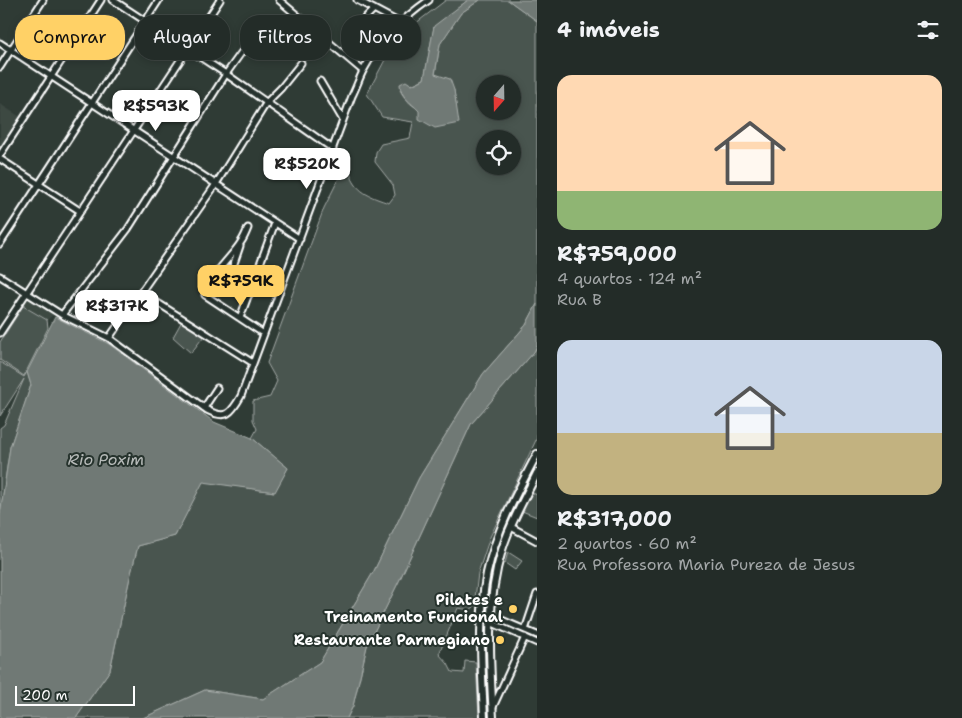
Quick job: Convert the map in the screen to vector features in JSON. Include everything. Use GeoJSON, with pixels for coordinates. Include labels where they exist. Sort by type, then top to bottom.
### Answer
{"type":"FeatureCollection","features":[{"type":"Feature","properties":{"kind":"main road"},"geometry":{"type":"LineString","coordinates":[[484,718],[482,627],[487,574],[503,524],[537,454]]}},
{"type":"Feature","properties":{"kind":"main road"},"geometry":{"type":"LineString","coordinates":[[492,718],[490,619],[496,572],[502,549],[511,527],[537,473]]}},
{"type":"Feature","properties":{"kind":"street"},"geometry":{"type":"LineString","coordinates":[[0,67],[43,0]]}},
{"type":"Feature","properties":{"kind":"street"},"geometry":{"type":"LineString","coordinates":[[0,155],[101,0]]}},
{"type":"Feature","properties":{"kind":"street"},"geometry":{"type":"LineString","coordinates":[[113,0],[136,15]]}},
{"type":"Feature","properties":{"kind":"street"},"geometry":{"type":"LineString","coordinates":[[149,15],[159,0]]}},
{"type":"Feature","properties":{"kind":"street"},"geometry":{"type":"LineString","coordinates":[[210,15],[220,0]]}},
{"type":"Feature","properties":{"kind":"street"},"geometry":{"type":"LineString","coordinates":[[279,0],[363,71]]}},
{"type":"Feature","properties":{"kind":"street"},"geometry":{"type":"LineString","coordinates":[[357,0],[385,15]]}},
{"type":"Feature","properties":{"kind":"street"},"geometry":{"type":"LineString","coordinates":[[409,15],[426,1]]}},
{"type":"Feature","properties":{"kind":"street"},"geometry":{"type":"LineString","coordinates":[[368,15],[374,9]]}},
{"type":"Feature","properties":{"kind":"street"},"geometry":{"type":"LineString","coordinates":[[0,244],[135,36]]}},
{"type":"Feature","properties":{"kind":"street"},"geometry":{"type":"LineString","coordinates":[[0,43],[300,239]]}},
{"type":"Feature","properties":{"kind":"street"},"geometry":{"type":"LineString","coordinates":[[62,314],[128,229],[240,54]]}},
{"type":"Feature","properties":{"kind":"street"},"geometry":{"type":"LineString","coordinates":[[0,333],[180,60]]}},
{"type":"Feature","properties":{"kind":"street"},"geometry":{"type":"LineString","coordinates":[[206,60],[333,149]]}},
{"type":"Feature","properties":{"kind":"street"},"geometry":{"type":"LineString","coordinates":[[0,276],[62,314],[109,338],[204,408],[216,415],[229,414],[241,396],[343,120],[363,71],[371,60]]}},
{"type":"Feature","properties":{"kind":"street"},"geometry":{"type":"LineString","coordinates":[[109,338],[216,184],[267,102],[301,63]]}},
{"type":"Feature","properties":{"kind":"street"},"geometry":{"type":"LineString","coordinates":[[320,81],[343,120]]}},
{"type":"Feature","properties":{"kind":"street"},"geometry":{"type":"LineString","coordinates":[[0,159],[80,211]]}},
{"type":"Feature","properties":{"kind":"street"},"geometry":{"type":"LineString","coordinates":[[240,318],[275,223]]}},
{"type":"Feature","properties":{"kind":"street"},"geometry":{"type":"LineString","coordinates":[[228,281],[248,228]]}},
{"type":"Feature","properties":{"kind":"street"},"geometry":{"type":"LineString","coordinates":[[241,243],[216,274],[205,292],[207,296],[264,334]]}},
{"type":"Feature","properties":{"kind":"street"},"geometry":{"type":"LineString","coordinates":[[216,274],[248,295]]}},
{"type":"Feature","properties":{"kind":"street"},"geometry":{"type":"LineString","coordinates":[[142,292],[253,363]]}},
{"type":"Feature","properties":{"kind":"street"},"geometry":{"type":"LineString","coordinates":[[204,408],[217,388]]}},
{"type":"Feature","properties":{"kind":"street"},"geometry":{"type":"LineString","coordinates":[[511,527],[537,541]]}},
{"type":"Feature","properties":{"kind":"street"},"geometry":{"type":"LineString","coordinates":[[525,630],[537,594]]}},
{"type":"Feature","properties":{"kind":"street"},"geometry":{"type":"LineString","coordinates":[[490,619],[507,622],[537,635]]}},
{"type":"Feature","properties":{"kind":"street"},"geometry":{"type":"LineString","coordinates":[[490,619],[506,629],[537,643]]}},
{"type":"Feature","properties":{"kind":"street"},"geometry":{"type":"LineString","coordinates":[[506,629],[507,622]]}},
{"type":"Feature","properties":{"kind":"street"},"geometry":{"type":"LineString","coordinates":[[492,710],[525,637]]}},
{"type":"Feature","properties":{"kind":"shaded area"},"geometry":{"type":"Polygon","coordinates":[[[446,0],[468,0],[434,27],[424,79],[400,90],[405,98],[418,109],[433,116],[458,123],[454,90],[435,75],[440,44],[461,13],[480,0],[508,0],[537,21],[537,304],[526,325],[483,374],[419,478],[374,571],[320,662],[263,699],[205,690],[143,718],[76,718],[110,670],[138,546],[175,536],[203,481],[274,492],[288,468],[252,438],[257,429],[253,420],[253,401],[270,397],[277,381],[267,363],[324,208],[341,174],[350,171],[359,189],[364,193],[389,203],[395,195],[393,185],[375,162],[376,152],[381,144],[410,138],[413,122],[382,117],[367,94],[385,60],[421,60],[421,19],[446,0]]]}},
{"type":"Feature","properties":{"kind":"shaded area"},"geometry":{"type":"Polygon","coordinates":[[[0,104],[22,118],[0,151],[0,104]]]}},
{"type":"Feature","properties":{"kind":"shaded area"},"geometry":{"type":"Polygon","coordinates":[[[29,298],[53,315],[47,320],[23,306],[29,298]]]}},
{"type":"Feature","properties":{"kind":"shaded area"},"geometry":{"type":"Polygon","coordinates":[[[23,306],[47,320],[48,328],[24,376],[0,360],[0,342],[23,306]]]}},
{"type":"Feature","properties":{"kind":"shaded area"},"geometry":{"type":"Polygon","coordinates":[[[183,319],[204,336],[191,353],[173,337],[183,319]]]}},
{"type":"Feature","properties":{"kind":"shaded area"},"geometry":{"type":"Polygon","coordinates":[[[537,346],[537,438],[490,537],[478,573],[474,607],[470,610],[458,608],[439,654],[452,672],[464,673],[465,661],[476,662],[479,718],[347,718],[353,706],[367,646],[471,424],[534,352],[537,346]]]}},
{"type":"Feature","properties":{"kind":"shaded area"},"geometry":{"type":"Polygon","coordinates":[[[0,362],[24,377],[27,372],[31,385],[10,447],[0,515],[0,428],[4,425],[24,379],[0,416],[0,362]]]}},
{"type":"Feature","properties":{"kind":"shaded area"},"geometry":{"type":"Polygon","coordinates":[[[531,492],[537,495],[537,517],[522,511],[531,492]]]}},
{"type":"Feature","properties":{"kind":"shaded area"},"geometry":{"type":"Polygon","coordinates":[[[508,552],[522,561],[515,570],[505,563],[508,552]]]}},
{"type":"Feature","properties":{"kind":"water"},"geometry":{"type":"Polygon","coordinates":[[[468,0],[480,0],[461,13],[440,44],[435,74],[450,79],[454,90],[459,123],[435,128],[419,119],[419,111],[404,96],[400,89],[400,84],[406,81],[412,85],[424,79],[434,26],[468,0]]]}},
{"type":"Feature","properties":{"kind":"water"},"geometry":{"type":"Polygon","coordinates":[[[508,0],[537,0],[537,21],[508,0]]]}},
{"type":"Feature","properties":{"kind":"water"},"geometry":{"type":"Polygon","coordinates":[[[537,304],[537,346],[534,352],[471,424],[367,646],[353,706],[347,718],[143,718],[205,690],[263,699],[320,662],[374,571],[419,478],[483,374],[526,325],[537,304]]]}},
{"type":"Feature","properties":{"kind":"water","name":"Rio Poxim"},"geometry":{"type":"Polygon","coordinates":[[[55,317],[109,344],[214,422],[252,438],[288,468],[275,492],[203,482],[175,536],[138,546],[110,670],[76,718],[0,718],[0,515],[10,447],[31,385],[27,372],[55,317]]]}},
{"type":"Feature","properties":{"kind":"place","name":"Pilates e Treinamento Funcional"},"geometry":{"type":"Point","coordinates":[513,609]}},
{"type":"Feature","properties":{"kind":"place","name":"Restaurante Parmegiano"},"geometry":{"type":"Point","coordinates":[500,640]}}]}
